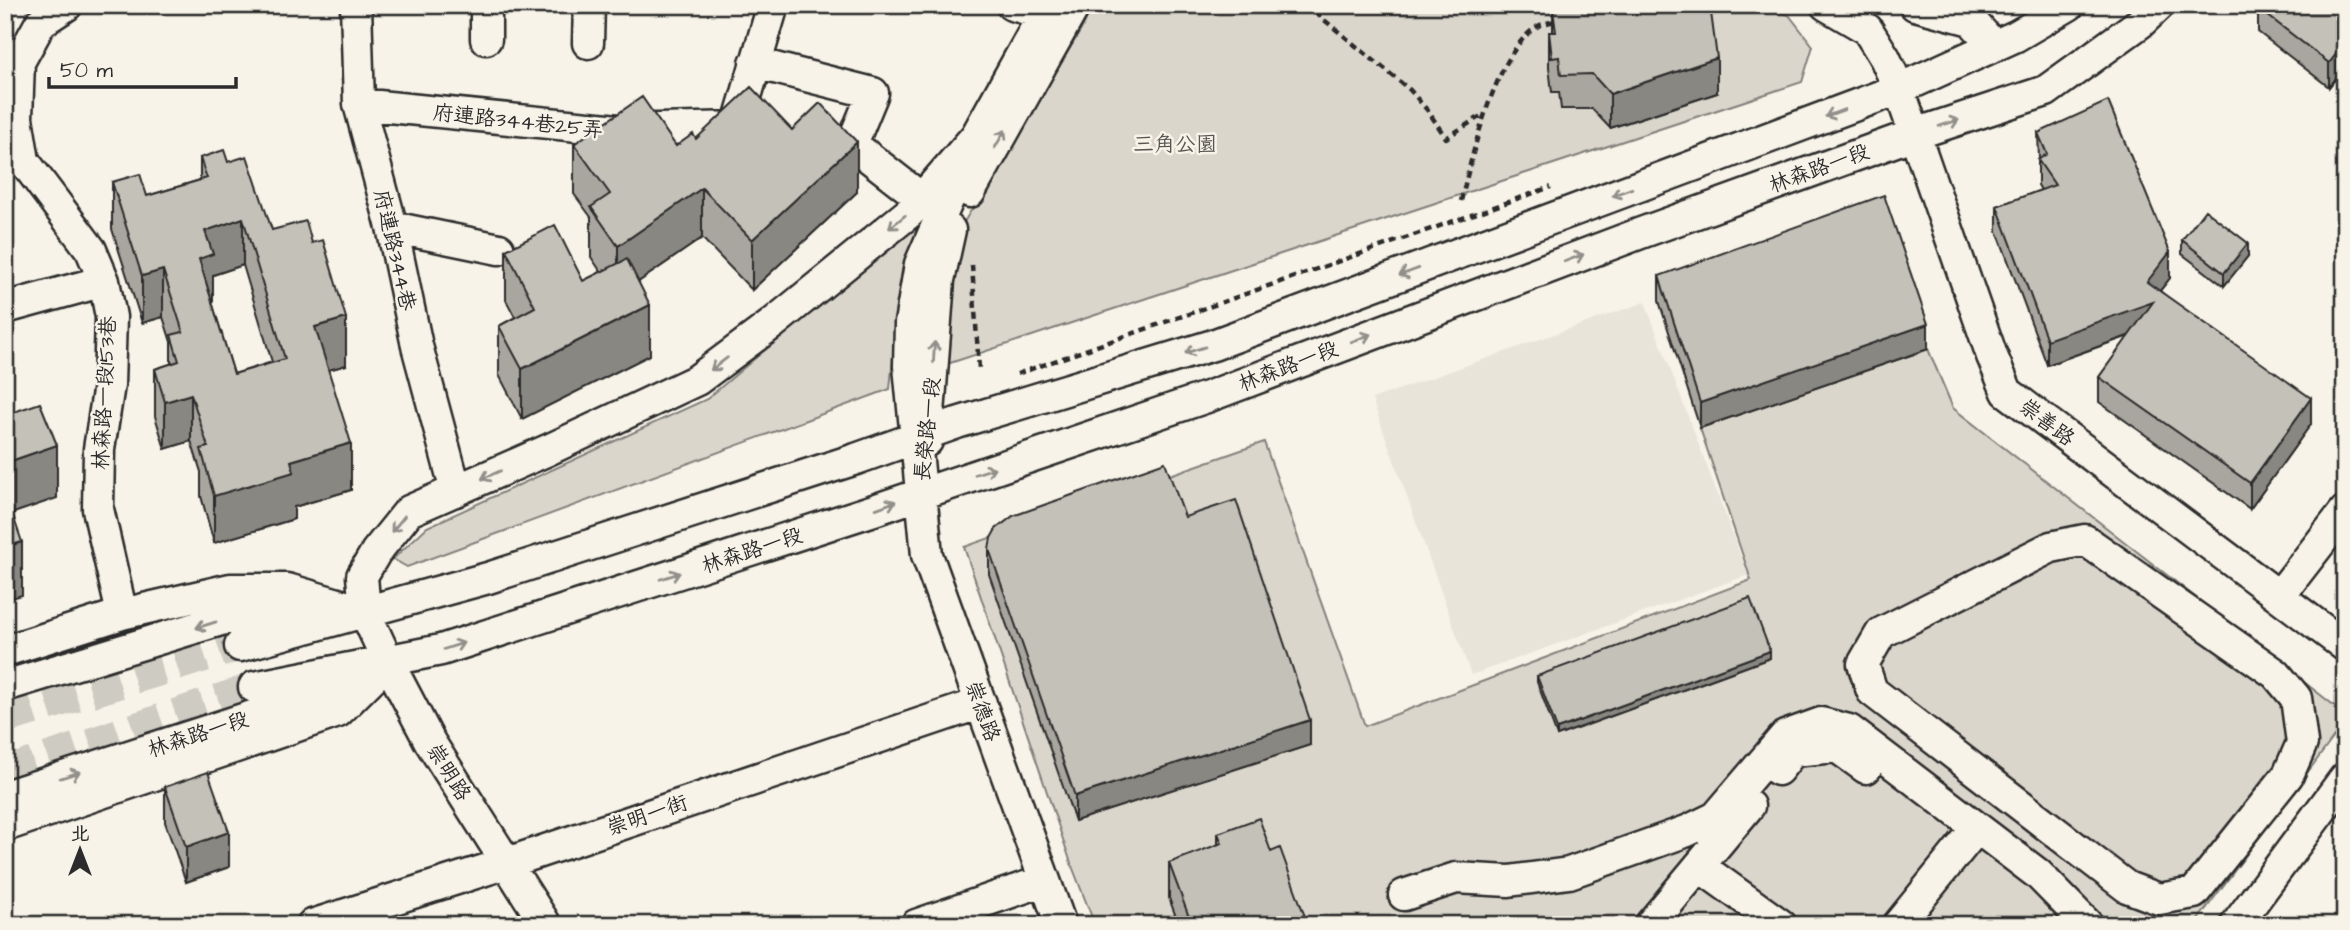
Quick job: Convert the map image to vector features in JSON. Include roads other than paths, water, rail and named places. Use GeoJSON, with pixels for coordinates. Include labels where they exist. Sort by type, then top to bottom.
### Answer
{"type":"FeatureCollection","features":[{"type":"Feature","properties":{"kind":"street","name":"林森路一段153巷"},"geometry":{"type":"LineString","coordinates":[[67,5],[41,22],[19,62],[14,151],[91,250],[104,281],[111,331],[109,385],[99,449],[98,509],[122,614]]}},
{"type":"Feature","properties":{"kind":"street","name":"府連路344巷"},"geometry":{"type":"LineString","coordinates":[[356,5],[359,104],[392,227],[417,346],[456,491]]}},
{"type":"Feature","properties":{"kind":"street"},"geometry":{"type":"LineString","coordinates":[[486,5],[486,38]]}},
{"type":"Feature","properties":{"kind":"street"},"geometry":{"type":"LineString","coordinates":[[588,43],[589,5]]}},
{"type":"Feature","properties":{"kind":"street"},"geometry":{"type":"LineString","coordinates":[[773,5],[755,63],[873,93],[852,144],[921,198]]}},
{"type":"Feature","properties":{"kind":"street"},"geometry":{"type":"LineString","coordinates":[[1012,5],[1047,10]]}},
{"type":"Feature","properties":{"kind":"street","name":"長榮路一段"},"geometry":{"type":"LineString","coordinates":[[920,493],[921,437],[939,280],[947,236],[1075,5]]}},
{"type":"Feature","properties":{"kind":"street","name":"崇善路"},"geometry":{"type":"LineString","coordinates":[[1826,5],[1867,29],[1885,58],[1899,89],[2007,392],[2345,646]]}},
{"type":"Feature","properties":{"kind":"street"},"geometry":{"type":"LineString","coordinates":[[1915,5],[1971,20],[1994,46]]}},
{"type":"Feature","properties":{"kind":"street"},"geometry":{"type":"LineString","coordinates":[[240,646],[488,578],[1213,345],[1899,89],[2016,36],[2069,5]]}},
{"type":"Feature","properties":{"kind":"street","name":"林森路一段"},"geometry":{"type":"LineString","coordinates":[[254,687],[441,650],[861,514],[1210,396],[1641,233],[1915,134],[2046,91],[2140,23],[2159,5]]}},
{"type":"Feature","properties":{"kind":"street","name":"長榮路一段"},"geometry":{"type":"LineString","coordinates":[[921,437],[909,366],[910,323],[920,264],[976,136],[1047,10]]}},
{"type":"Feature","properties":{"kind":"street","name":"府連路344巷25弄"},"geometry":{"type":"LineString","coordinates":[[359,104],[618,130],[737,127],[755,63]]}},
{"type":"Feature","properties":{"kind":"street","name":"崇明路"},"geometry":{"type":"LineString","coordinates":[[546,925],[430,742],[387,662],[365,612],[362,576],[376,552],[409,511],[697,380],[793,307],[910,212],[976,136]]}},
{"type":"Feature","properties":{"kind":"street"},"geometry":{"type":"LineString","coordinates":[[392,227],[499,249]]}},
{"type":"Feature","properties":{"kind":"street"},"geometry":{"type":"LineString","coordinates":[[5,308],[104,281]]}},
{"type":"Feature","properties":{"kind":"street","name":"崇德路"},"geometry":{"type":"LineString","coordinates":[[920,493],[927,555],[1061,925]]}},
{"type":"Feature","properties":{"kind":"street"},"geometry":{"type":"LineString","coordinates":[[2279,596],[2345,511]]}},
{"type":"Feature","properties":{"kind":"street"},"geometry":{"type":"LineString","coordinates":[[2085,540],[2276,674],[2296,698],[2302,743],[2288,775],[2194,893],[2159,899],[2127,887],[1906,718],[1872,691],[1863,664],[1881,633],[2051,548],[2085,540]]}},
{"type":"Feature","properties":{"kind":"street"},"geometry":{"type":"LineString","coordinates":[[5,651],[122,614],[230,589],[287,589],[365,612]]}},
{"type":"Feature","properties":{"kind":"street"},"geometry":{"type":"LineString","coordinates":[[5,685],[221,620],[273,611],[365,612]]}},
{"type":"Feature","properties":{"kind":"street"},"geometry":{"type":"LineString","coordinates":[[5,826],[338,712],[387,662]]}},
{"type":"Feature","properties":{"kind":"street","name":"林森路一段"},"geometry":{"type":"LineString","coordinates":[[5,796],[311,697],[387,662]]}},
{"type":"Feature","properties":{"kind":"street","name":"崇明一街"},"geometry":{"type":"LineString","coordinates":[[312,925],[507,863],[981,703]]}},
{"type":"Feature","properties":{"kind":"street"},"geometry":{"type":"LineString","coordinates":[[1404,895],[1456,878],[1509,881],[1569,873],[1687,831],[1716,817],[1786,736],[1821,723],[1849,730],[1861,739],[2038,874],[2088,925]]}},
{"type":"Feature","properties":{"kind":"street"},"geometry":{"type":"LineString","coordinates":[[1650,925],[1793,751],[1837,747],[2081,925]]}},
{"type":"Feature","properties":{"kind":"street"},"geometry":{"type":"LineString","coordinates":[[2236,925],[2345,778]]}},
{"type":"Feature","properties":{"kind":"street"},"geometry":{"type":"LineString","coordinates":[[1898,925],[1967,840]]}},
{"type":"Feature","properties":{"kind":"street"},"geometry":{"type":"LineString","coordinates":[[1699,866],[1782,925]]}},
{"type":"Feature","properties":{"kind":"street"},"geometry":{"type":"LineString","coordinates":[[916,925],[1043,881]]}},
{"type":"Feature","properties":{"kind":"tunnel"},"geometry":{"type":"LineString","coordinates":[[5,719],[240,646]]}},
{"type":"Feature","properties":{"kind":"tunnel"},"geometry":{"type":"LineString","coordinates":[[5,772],[254,687]]}},
{"type":"Feature","properties":{"kind":"park label","name":"三角公園"},"geometry":{"type":"Point","coordinates":[1175,144]}}]}
